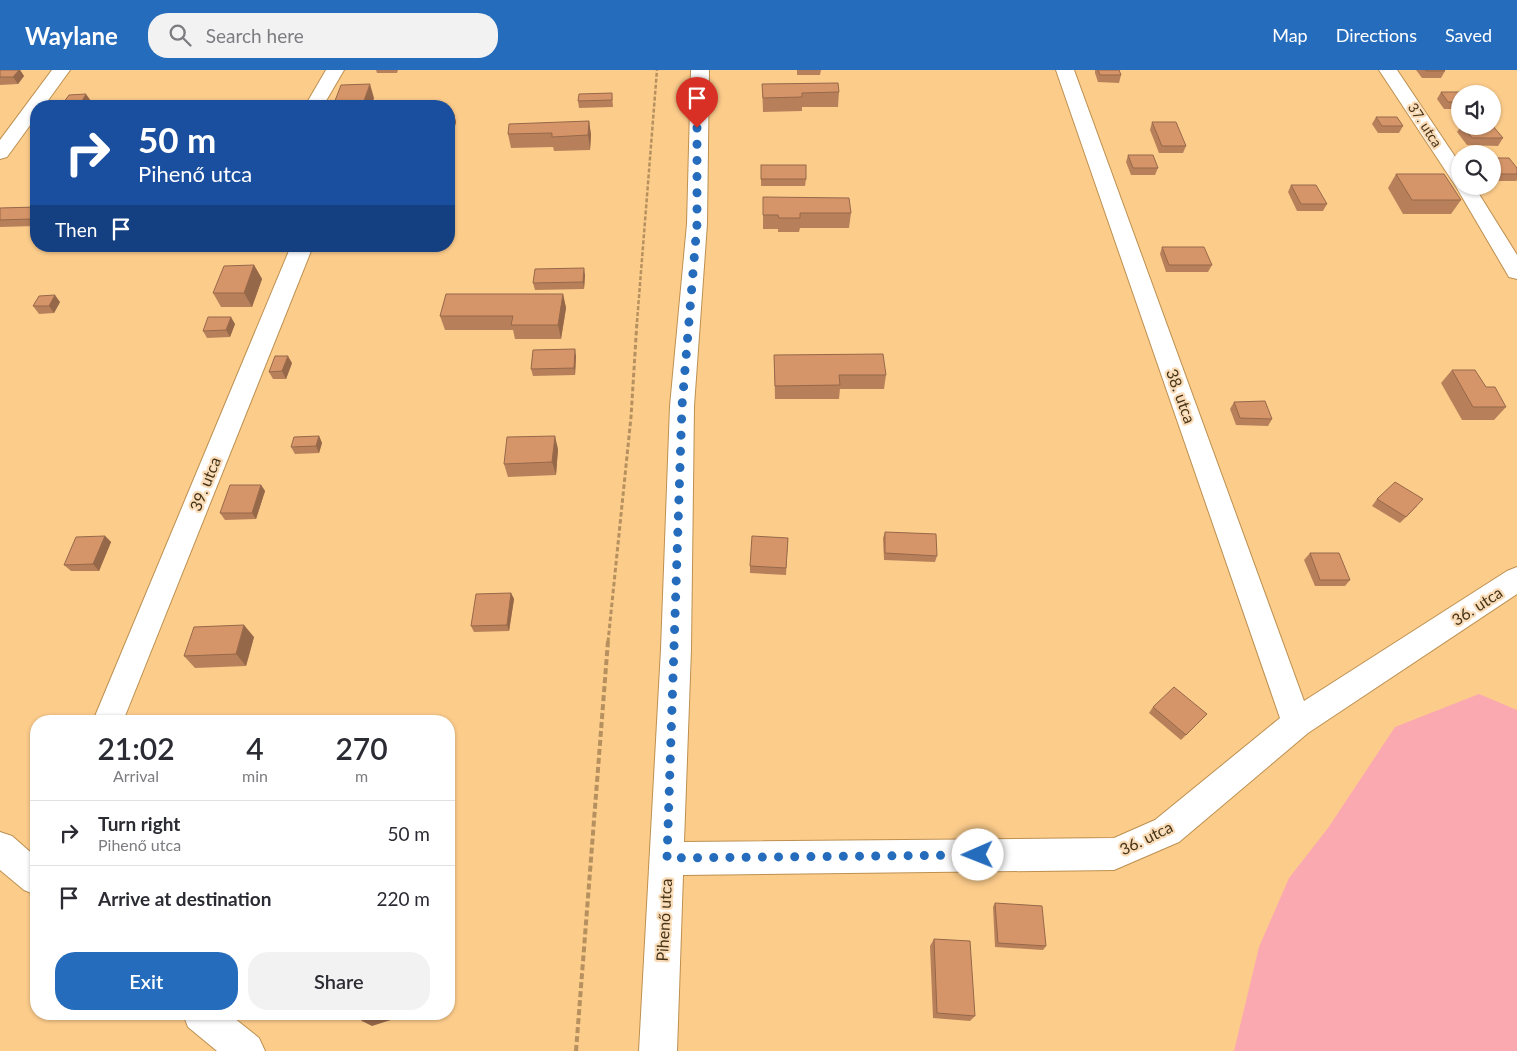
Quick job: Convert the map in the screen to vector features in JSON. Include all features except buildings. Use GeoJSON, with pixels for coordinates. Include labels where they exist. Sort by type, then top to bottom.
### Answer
{"type":"FeatureCollection","features":[{"type":"Feature","properties":{"kind":"street"},"geometry":{"type":"LineString","coordinates":[[39,100],[61,70]]}},
{"type":"Feature","properties":{"kind":"street"},"geometry":{"type":"LineString","coordinates":[[318,100],[335,70]]}},
{"type":"Feature","properties":{"kind":"street","name":"Pihenő utca"},"geometry":{"type":"LineString","coordinates":[[658,1051],[667,858],[682,406],[697,224],[696,147],[700,70]]}},
{"type":"Feature","properties":{"kind":"street","name":"38. utca"},"geometry":{"type":"LineString","coordinates":[[1065,70],[1298,723]]}},
{"type":"Feature","properties":{"kind":"street","name":"37. utca"},"geometry":{"type":"LineString","coordinates":[[1388,70],[1451,165]]}},
{"type":"Feature","properties":{"kind":"street"},"geometry":{"type":"LineString","coordinates":[[0,153],[30,112]]}},
{"type":"Feature","properties":{"kind":"street"},"geometry":{"type":"LineString","coordinates":[[1470,195],[1517,272]]}},
{"type":"Feature","properties":{"kind":"street","name":"39. utca"},"geometry":{"type":"LineString","coordinates":[[110,715],[300,252]]}},
{"type":"Feature","properties":{"kind":"street","name":"36. utca"},"geometry":{"type":"LineString","coordinates":[[667,858],[1114,854],[1167,831],[1298,723],[1517,579]]}},
{"type":"Feature","properties":{"kind":"street"},"geometry":{"type":"LineString","coordinates":[[0,848],[30,873]]}},
{"type":"Feature","properties":{"kind":"street"},"geometry":{"type":"LineString","coordinates":[[208,1020],[246,1051]]}},
{"type":"Feature","properties":{"kind":"path"},"geometry":{"type":"LineString","coordinates":[[576,1051],[608,640],[631,417],[642,229],[657,70]]}},
{"type":"Feature","properties":{"kind":"shaded area"},"geometry":{"type":"Polygon","coordinates":[[[1479,694],[1517,710],[1517,1051],[1234,1051],[1259,947],[1289,878],[1328,828],[1395,727],[1479,694]]]}},
{"type":"Feature","properties":{"kind":"route"},"geometry":{"type":"LineString","coordinates":[[697,128],[697,224],[682,406],[676,649],[667,858],[978,855]]}}]}
